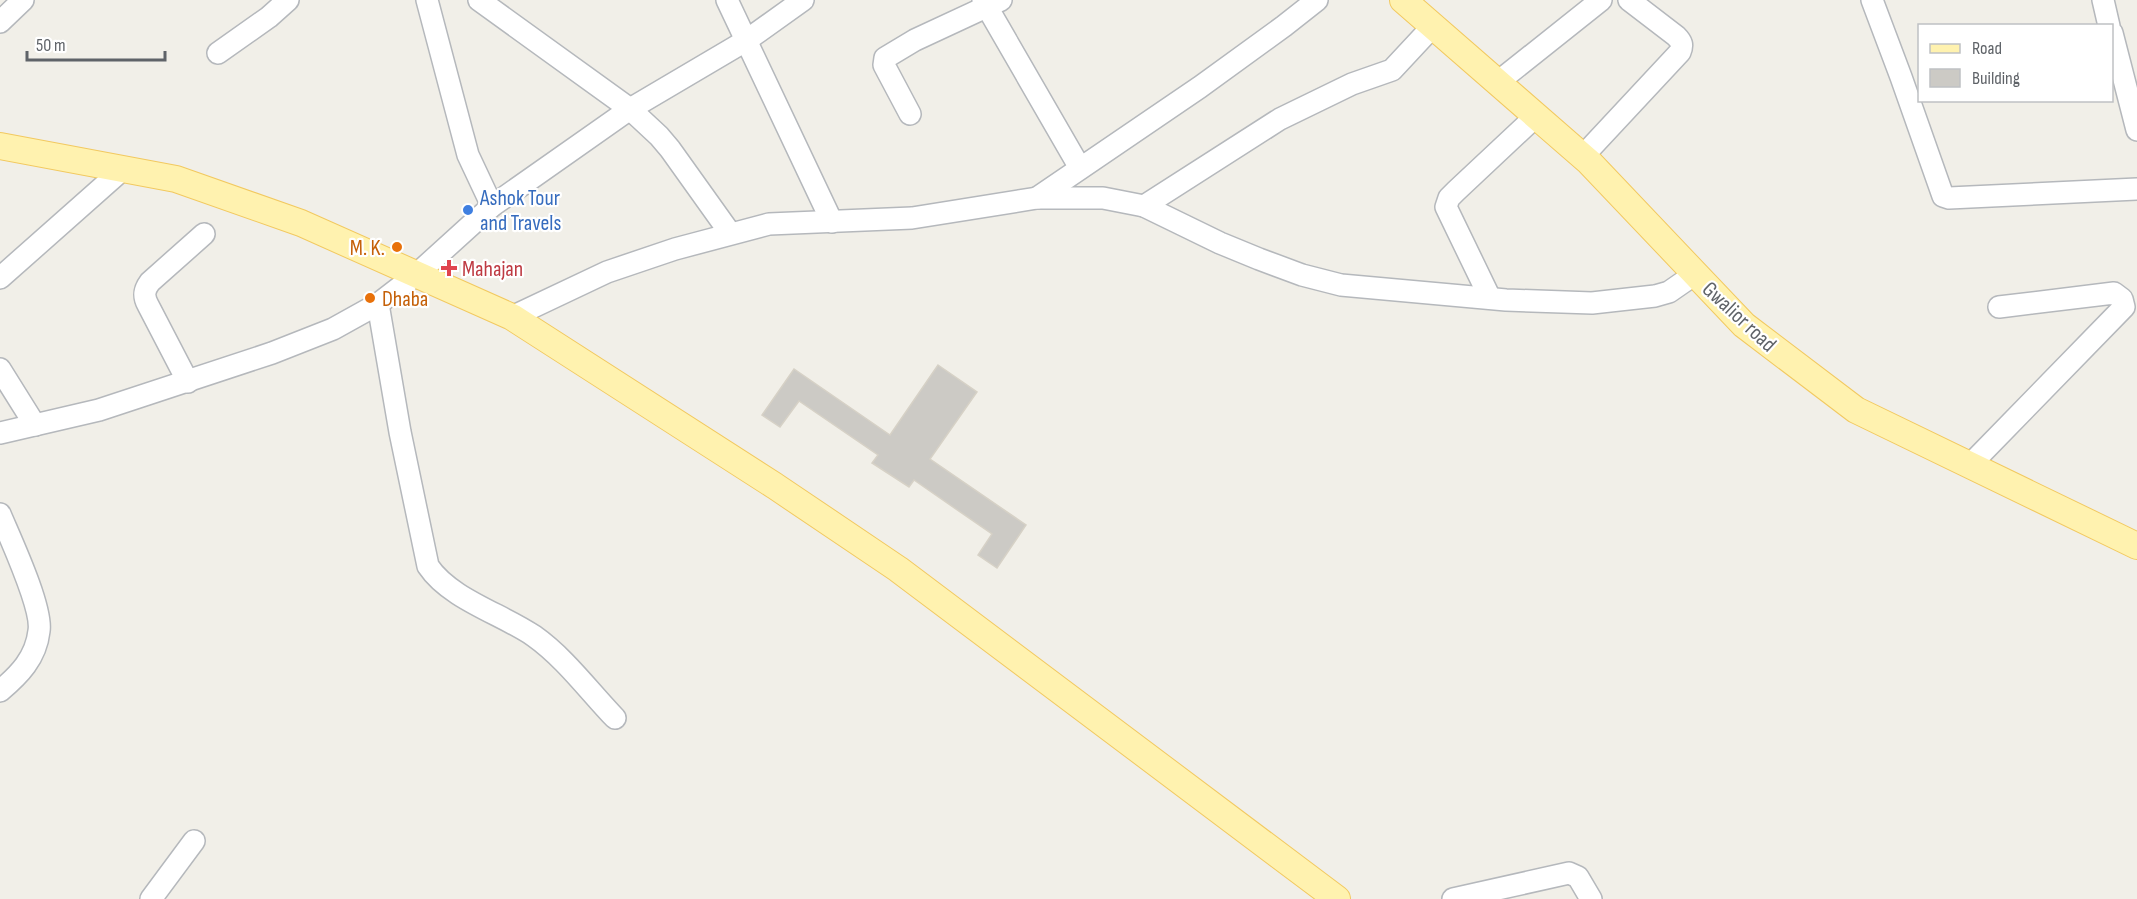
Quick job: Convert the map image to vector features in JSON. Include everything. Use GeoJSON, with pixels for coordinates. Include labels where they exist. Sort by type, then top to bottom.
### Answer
{"type":"FeatureCollection","features":[{"type":"Feature","properties":{"kind":"main road","name":"Gwalior road"},"geometry":{"type":"LineString","coordinates":[[1403,0],[1583,156],[1744,326],[1856,410],[2137,546]]}},
{"type":"Feature","properties":{"kind":"main road"},"geometry":{"type":"LineString","coordinates":[[0,146],[176,179],[301,223],[512,317],[775,486],[898,569],[1337,899]]}},
{"type":"Feature","properties":{"kind":"street"},"geometry":{"type":"LineString","coordinates":[[0,22],[23,0]]}},
{"type":"Feature","properties":{"kind":"street"},"geometry":{"type":"LineString","coordinates":[[218,53],[269,17],[288,0]]}},
{"type":"Feature","properties":{"kind":"street"},"geometry":{"type":"LineString","coordinates":[[427,0],[468,155],[492,206]]}},
{"type":"Feature","properties":{"kind":"street"},"geometry":{"type":"LineString","coordinates":[[479,0],[630,109],[670,149],[730,233]]}},
{"type":"Feature","properties":{"kind":"street"},"geometry":{"type":"LineString","coordinates":[[728,0],[832,222]]}},
{"type":"Feature","properties":{"kind":"street"},"geometry":{"type":"LineString","coordinates":[[0,433],[99,410],[188,382],[322,333],[378,304],[417,274],[492,206],[630,109],[747,40],[803,0]]}},
{"type":"Feature","properties":{"kind":"street"},"geometry":{"type":"LineString","coordinates":[[1037,198],[1128,138],[1317,0]]}},
{"type":"Feature","properties":{"kind":"street"},"geometry":{"type":"LineString","coordinates":[[1498,82],[1601,0]]}},
{"type":"Feature","properties":{"kind":"street"},"geometry":{"type":"LineString","coordinates":[[1583,156],[1680,52],[1682,47],[1682,42],[1676,36],[1629,0]]}},
{"type":"Feature","properties":{"kind":"street"},"geometry":{"type":"LineString","coordinates":[[1872,0],[1943,196],[1949,198],[2137,189]]}},
{"type":"Feature","properties":{"kind":"street"},"geometry":{"type":"LineString","coordinates":[[2103,0],[2109,24]]}},
{"type":"Feature","properties":{"kind":"street"},"geometry":{"type":"LineString","coordinates":[[910,114],[884,65],[885,58],[990,2],[1080,168]]}},
{"type":"Feature","properties":{"kind":"street"},"geometry":{"type":"LineString","coordinates":[[1144,206],[1280,119],[1352,84],[1392,70],[1434,26]]}},
{"type":"Feature","properties":{"kind":"street"},"geometry":{"type":"LineString","coordinates":[[2113,37],[2137,129]]}},
{"type":"Feature","properties":{"kind":"street"},"geometry":{"type":"LineString","coordinates":[[1490,298],[1446,207],[1449,198],[1456,190],[1536,116]]}},
{"type":"Feature","properties":{"kind":"street"},"geometry":{"type":"LineString","coordinates":[[0,278],[123,169]]}},
{"type":"Feature","properties":{"kind":"street"},"geometry":{"type":"LineString","coordinates":[[512,317],[607,272],[730,233],[776,223],[912,218],[1037,198],[1103,198],[1144,206],[1259,259],[1302,275],[1341,285],[1490,298],[1592,303],[1669,292],[1695,274]]}},
{"type":"Feature","properties":{"kind":"street"},"geometry":{"type":"LineString","coordinates":[[188,382],[144,298],[144,290],[204,234]]}},
{"type":"Feature","properties":{"kind":"street"},"geometry":{"type":"LineString","coordinates":[[1970,465],[2124,307],[2122,298],[2114,293],[1999,307]]}},
{"type":"Feature","properties":{"kind":"street"},"geometry":{"type":"LineString","coordinates":[[378,304],[400,432],[428,566],[441,581],[464,597],[524,630],[546,645],[615,718]]}},
{"type":"Feature","properties":{"kind":"street"},"geometry":{"type":"LineString","coordinates":[[0,369],[35,425]]}},
{"type":"Feature","properties":{"kind":"street"},"geometry":{"type":"LineString","coordinates":[[0,514],[37,609],[40,630],[33,652],[21,673],[0,691]]}},
{"type":"Feature","properties":{"kind":"street"},"geometry":{"type":"LineString","coordinates":[[151,899],[195,841]]}},
{"type":"Feature","properties":{"kind":"street"},"geometry":{"type":"LineString","coordinates":[[1453,899],[1569,873],[1578,877],[1591,899]]}},
{"type":"Feature","properties":{"kind":"building"},"geometry":{"type":"Polygon","coordinates":[[[938,365],[977,392],[930,459],[1026,525],[997,568],[978,555],[992,534],[914,480],[909,487],[872,463],[878,455],[799,401],[780,427],[762,415],[794,369],[890,435],[938,365]]]}},
{"type":"Feature","properties":{"kind":"place","name":"Ashok Tour and Travels"},"geometry":{"type":"Point","coordinates":[468,210]}},
{"type":"Feature","properties":{"kind":"place","name":"M. K."},"geometry":{"type":"Point","coordinates":[397,247]}},
{"type":"Feature","properties":{"kind":"place","name":"Mahajan"},"geometry":{"type":"Point","coordinates":[449,268]}},
{"type":"Feature","properties":{"kind":"place","name":"Dhaba"},"geometry":{"type":"Point","coordinates":[370,298]}}]}
